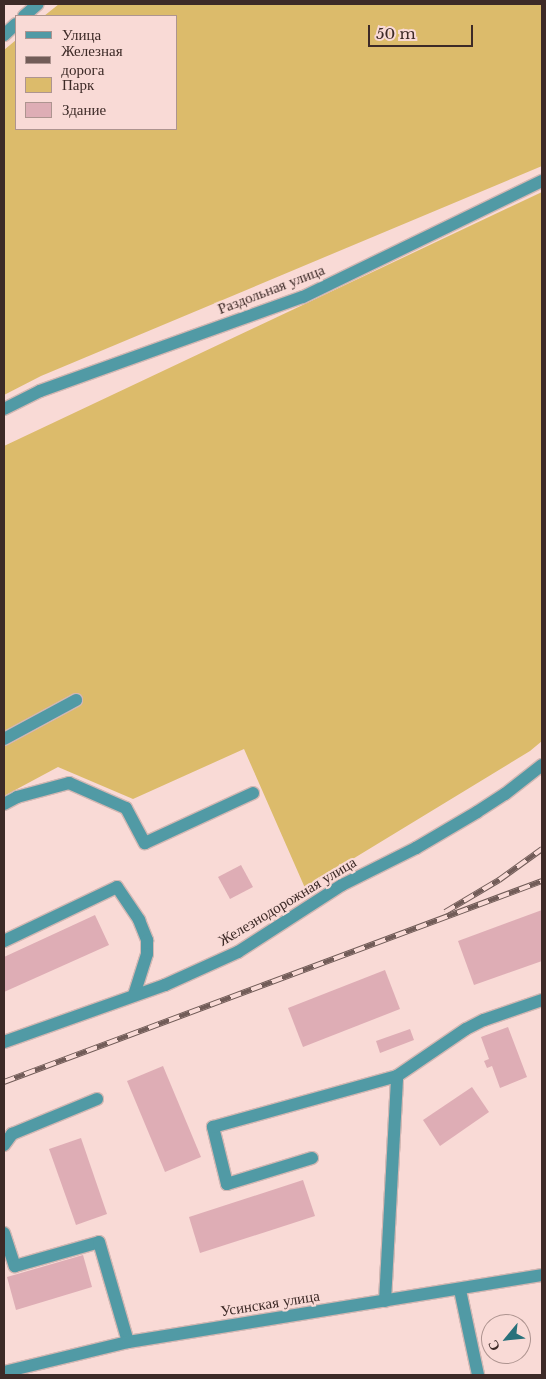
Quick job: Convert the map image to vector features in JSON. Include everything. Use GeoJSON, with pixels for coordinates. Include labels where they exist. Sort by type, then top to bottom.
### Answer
{"type":"FeatureCollection","features":[{"type":"Feature","properties":{"kind":"street"},"geometry":{"type":"LineString","coordinates":[[25,15],[38,4]]}},
{"type":"Feature","properties":{"kind":"street"},"geometry":{"type":"LineString","coordinates":[[4,36],[15,25]]}},
{"type":"Feature","properties":{"kind":"street","name":"Раздольная улица"},"geometry":{"type":"LineString","coordinates":[[4,410],[40,391],[304,297],[542,181]]}},
{"type":"Feature","properties":{"kind":"street"},"geometry":{"type":"LineString","coordinates":[[4,739],[76,700]]}},
{"type":"Feature","properties":{"kind":"street","name":"Железнодорожная улица"},"geometry":{"type":"LineString","coordinates":[[4,1042],[165,985],[238,952],[342,885],[416,848],[477,812],[505,794],[542,765]]}},
{"type":"Feature","properties":{"kind":"street"},"geometry":{"type":"LineString","coordinates":[[4,804],[17,797],[69,783],[126,808],[144,844],[253,793]]}},
{"type":"Feature","properties":{"kind":"street"},"geometry":{"type":"LineString","coordinates":[[4,942],[117,887],[139,920],[147,940],[146,954],[134,995]]}},
{"type":"Feature","properties":{"kind":"street"},"geometry":{"type":"LineString","coordinates":[[312,1158],[227,1184],[213,1126],[397,1076],[466,1029],[484,1020],[542,1000]]}},
{"type":"Feature","properties":{"kind":"street"},"geometry":{"type":"LineString","coordinates":[[385,1301],[397,1076]]}},
{"type":"Feature","properties":{"kind":"street"},"geometry":{"type":"LineString","coordinates":[[4,1145],[12,1134],[97,1099]]}},
{"type":"Feature","properties":{"kind":"street"},"geometry":{"type":"LineString","coordinates":[[4,1233],[15,1266],[98,1242],[128,1342]]}},
{"type":"Feature","properties":{"kind":"street","name":"Усинская улица"},"geometry":{"type":"LineString","coordinates":[[4,1372],[128,1342],[460,1290],[542,1275]]}},
{"type":"Feature","properties":{"kind":"street"},"geometry":{"type":"LineString","coordinates":[[460,1290],[478,1375]]}},
{"type":"Feature","properties":{"kind":"green space"},"geometry":{"type":"Polygon","coordinates":[[[59,4],[542,4],[542,166],[41,376],[4,395],[4,50],[15,41],[15,130],[178,130],[178,15],[45,15],[59,4]]]}},
{"type":"Feature","properties":{"kind":"green space"},"geometry":{"type":"Polygon","coordinates":[[[542,192],[542,741],[530,751],[305,888],[244,749],[133,799],[58,767],[4,796],[4,446],[542,192]]]}},
{"type":"Feature","properties":{"kind":"building"},"geometry":{"type":"Polygon","coordinates":[[[241,865],[253,887],[230,899],[218,877],[241,865]]]}},
{"type":"Feature","properties":{"kind":"building"},"geometry":{"type":"Polygon","coordinates":[[[542,910],[542,961],[474,985],[458,941],[542,910]]]}},
{"type":"Feature","properties":{"kind":"building"},"geometry":{"type":"Polygon","coordinates":[[[95,915],[109,945],[4,992],[4,957],[95,915]]]}},
{"type":"Feature","properties":{"kind":"building"},"geometry":{"type":"Polygon","coordinates":[[[385,970],[400,1009],[303,1047],[288,1008],[385,970]]]}},
{"type":"Feature","properties":{"kind":"building"},"geometry":{"type":"Polygon","coordinates":[[[508,1027],[527,1077],[500,1088],[492,1066],[487,1068],[484,1061],[489,1059],[481,1037],[508,1027]]]}},
{"type":"Feature","properties":{"kind":"building"},"geometry":{"type":"Polygon","coordinates":[[[410,1029],[414,1040],[380,1053],[376,1041],[410,1029]]]}},
{"type":"Feature","properties":{"kind":"building"},"geometry":{"type":"Polygon","coordinates":[[[163,1066],[201,1157],[165,1172],[127,1081],[163,1066]]]}},
{"type":"Feature","properties":{"kind":"building"},"geometry":{"type":"Polygon","coordinates":[[[472,1087],[489,1112],[440,1146],[423,1120],[472,1087]]]}},
{"type":"Feature","properties":{"kind":"building"},"geometry":{"type":"Polygon","coordinates":[[[81,1138],[107,1214],[76,1225],[49,1149],[81,1138]]]}},
{"type":"Feature","properties":{"kind":"building"},"geometry":{"type":"Polygon","coordinates":[[[303,1180],[315,1216],[200,1253],[189,1217],[303,1180]]]}},
{"type":"Feature","properties":{"kind":"building"},"geometry":{"type":"Polygon","coordinates":[[[83,1255],[92,1287],[16,1310],[7,1277],[83,1255]]]}},
{"type":"Feature","properties":{"kind":"railway"},"geometry":{"type":"LineString","coordinates":[[445,912],[499,880],[542,849]]}},
{"type":"Feature","properties":{"kind":"railway"},"geometry":{"type":"LineString","coordinates":[[4,1082],[542,881]]}}]}
